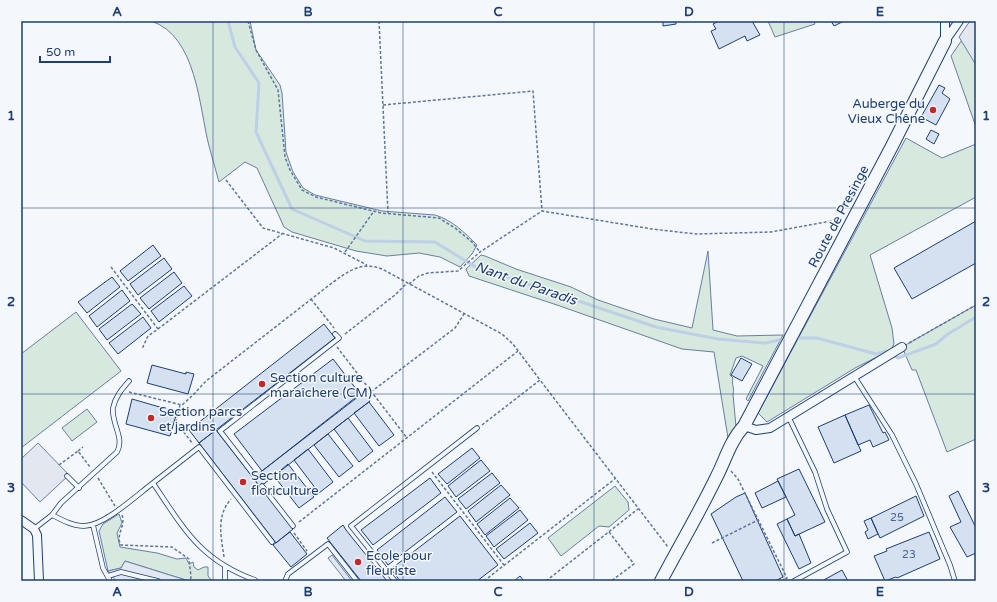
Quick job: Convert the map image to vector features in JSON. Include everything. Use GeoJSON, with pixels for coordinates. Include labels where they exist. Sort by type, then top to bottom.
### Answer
{"type":"FeatureCollection","features":[{"type":"Feature","properties":{"kind":"street","name":"Route de Presinge"},"geometry":{"type":"LineString","coordinates":[[661,581],[717,477],[738,432],[744,426],[851,221],[910,113],[945,41],[959,21]]}},
{"type":"Feature","properties":{"kind":"street"},"geometry":{"type":"LineString","coordinates":[[945,23],[945,41]]}},
{"type":"Feature","properties":{"kind":"street"},"geometry":{"type":"LineString","coordinates":[[744,426],[764,430],[902,347]]}},
{"type":"Feature","properties":{"kind":"street"},"geometry":{"type":"LineString","coordinates":[[21,520],[34,529],[38,542],[39,581]]}},
{"type":"Feature","properties":{"kind":"lane"},"geometry":{"type":"LineString","coordinates":[[254,475],[220,431],[339,338],[335,334]]}},
{"type":"Feature","properties":{"kind":"lane"},"geometry":{"type":"LineString","coordinates":[[854,375],[892,435],[916,484],[950,565],[955,581]]}},
{"type":"Feature","properties":{"kind":"lane"},"geometry":{"type":"LineString","coordinates":[[34,529],[52,515],[61,503],[114,457],[120,442],[113,420],[113,409],[119,394],[129,380]]}},
{"type":"Feature","properties":{"kind":"lane"},"geometry":{"type":"LineString","coordinates":[[788,416],[815,472],[827,509],[847,552],[794,581]]}},
{"type":"Feature","properties":{"kind":"lane"},"geometry":{"type":"LineString","coordinates":[[395,581],[351,526],[477,428]]}},
{"type":"Feature","properties":{"kind":"lane"},"geometry":{"type":"LineString","coordinates":[[52,515],[72,524],[85,526],[93,525],[118,509],[199,447],[272,542]]}},
{"type":"Feature","properties":{"kind":"lane"},"geometry":{"type":"LineString","coordinates":[[67,476],[79,488]]}},
{"type":"Feature","properties":{"kind":"lane"},"geometry":{"type":"LineString","coordinates":[[153,483],[194,541],[212,558],[225,567],[256,581]]}},
{"type":"Feature","properties":{"kind":"lane"},"geometry":{"type":"LineString","coordinates":[[262,486],[293,526]]}},
{"type":"Feature","properties":{"kind":"lane"},"geometry":{"type":"LineString","coordinates":[[93,525],[103,568],[109,579],[121,572],[158,581]]}},
{"type":"Feature","properties":{"kind":"lane"},"geometry":{"type":"LineString","coordinates":[[285,581],[288,574],[328,544],[357,581]]}},
{"type":"Feature","properties":{"kind":"lane"},"geometry":{"type":"LineString","coordinates":[[225,567],[225,581]]}},
{"type":"Feature","properties":{"kind":"path"},"geometry":{"type":"LineString","coordinates":[[248,21],[256,50],[278,90],[285,157],[295,181],[302,190],[310,195],[374,212],[426,216],[444,220],[468,238],[480,252]]}},
{"type":"Feature","properties":{"kind":"path"},"geometry":{"type":"LineString","coordinates":[[379,21],[388,213]]}},
{"type":"Feature","properties":{"kind":"path"},"geometry":{"type":"LineString","coordinates":[[383,105],[533,91],[542,211]]}},
{"type":"Feature","properties":{"kind":"path"},"geometry":{"type":"LineString","coordinates":[[226,180],[261,227],[268,231],[283,233],[334,248],[367,265]]}},
{"type":"Feature","properties":{"kind":"path"},"geometry":{"type":"LineString","coordinates":[[339,338],[418,276],[428,273],[456,272],[464,267],[480,252],[542,211],[652,229],[696,234],[771,232],[842,219],[851,221]]}},
{"type":"Feature","properties":{"kind":"path"},"geometry":{"type":"LineString","coordinates":[[345,253],[374,212]]}},
{"type":"Feature","properties":{"kind":"path"},"geometry":{"type":"LineString","coordinates":[[142,349],[148,336],[283,233]]}},
{"type":"Feature","properties":{"kind":"path"},"geometry":{"type":"LineString","coordinates":[[111,267],[158,329]]}},
{"type":"Feature","properties":{"kind":"path"},"geometry":{"type":"LineString","coordinates":[[311,299],[330,322]]}},
{"type":"Feature","properties":{"kind":"path"},"geometry":{"type":"LineString","coordinates":[[902,347],[976,305]]}},
{"type":"Feature","properties":{"kind":"path"},"geometry":{"type":"LineString","coordinates":[[371,392],[454,328],[464,314]]}},
{"type":"Feature","properties":{"kind":"path"},"geometry":{"type":"LineString","coordinates":[[333,343],[406,438]]}},
{"type":"Feature","properties":{"kind":"path"},"geometry":{"type":"LineString","coordinates":[[293,526],[518,351]]}},
{"type":"Feature","properties":{"kind":"path"},"geometry":{"type":"LineString","coordinates":[[477,428],[540,380],[633,499],[638,509],[675,554]]}},
{"type":"Feature","properties":{"kind":"path"},"geometry":{"type":"LineString","coordinates":[[180,405],[176,422],[195,446]]}},
{"type":"Feature","properties":{"kind":"path"},"geometry":{"type":"LineString","coordinates":[[59,466],[83,447]]}},
{"type":"Feature","properties":{"kind":"path"},"geometry":{"type":"LineString","coordinates":[[78,451],[95,474],[124,521],[119,534],[121,545],[172,547],[189,559],[191,575],[190,581]]}},
{"type":"Feature","properties":{"kind":"path"},"geometry":{"type":"LineString","coordinates":[[428,467],[504,566]]}},
{"type":"Feature","properties":{"kind":"path"},"geometry":{"type":"LineString","coordinates":[[735,475],[787,578],[782,581]]}},
{"type":"Feature","properties":{"kind":"path"},"geometry":{"type":"LineString","coordinates":[[484,581],[616,478]]}},
{"type":"Feature","properties":{"kind":"path"},"geometry":{"type":"LineString","coordinates":[[225,567],[220,520],[223,510],[236,495]]}},
{"type":"Feature","properties":{"kind":"path"},"geometry":{"type":"LineString","coordinates":[[546,581],[638,509]]}},
{"type":"Feature","properties":{"kind":"path"},"geometry":{"type":"LineString","coordinates":[[712,543],[758,520]]}},
{"type":"Feature","properties":{"kind":"path"},"geometry":{"type":"LineString","coordinates":[[293,532],[312,556]]}},
{"type":"Feature","properties":{"kind":"path"},"geometry":{"type":"LineString","coordinates":[[609,532],[634,564],[611,581]]}},
{"type":"Feature","properties":{"kind":"shaded area"},"geometry":{"type":"Polygon","coordinates":[[[151,21],[250,21],[256,50],[280,85],[282,93],[286,152],[293,172],[303,188],[315,195],[382,211],[435,215],[441,217],[458,227],[477,245],[472,254],[460,267],[440,257],[419,253],[387,256],[356,251],[292,232],[284,227],[257,168],[245,162],[219,182],[209,146],[194,74],[187,57],[178,41],[166,29],[151,21]]]}},
{"type":"Feature","properties":{"kind":"shaded area"},"geometry":{"type":"Polygon","coordinates":[[[768,21],[814,21],[815,24],[775,37],[768,21]]]}},
{"type":"Feature","properties":{"kind":"shaded area"},"geometry":{"type":"Polygon","coordinates":[[[970,21],[976,21],[976,65],[959,37],[970,21]]]}},
{"type":"Feature","properties":{"kind":"shaded area"},"geometry":{"type":"Polygon","coordinates":[[[976,21],[976,127],[951,56],[976,21]]]}},
{"type":"Feature","properties":{"kind":"shaded area"},"geometry":{"type":"Polygon","coordinates":[[[906,138],[942,158],[976,144],[976,197],[870,255],[892,328],[894,344],[891,350],[855,368],[767,422],[758,413],[906,138]]]}},
{"type":"Feature","properties":{"kind":"shaded area"},"geometry":{"type":"Polygon","coordinates":[[[708,251],[713,330],[737,336],[783,335],[748,401],[746,399],[763,366],[742,356],[736,358],[730,375],[733,378],[732,382],[734,390],[733,394],[736,427],[728,438],[714,352],[682,349],[469,276],[466,269],[481,255],[485,256],[516,269],[571,287],[598,300],[654,319],[692,328],[708,251]]]}},
{"type":"Feature","properties":{"kind":"shaded area"},"geometry":{"type":"Polygon","coordinates":[[[976,305],[976,439],[947,452],[916,370],[912,370],[902,347],[976,305]]]}},
{"type":"Feature","properties":{"kind":"shaded area"},"geometry":{"type":"Polygon","coordinates":[[[76,312],[121,371],[21,448],[21,354],[76,312]]]}},
{"type":"Feature","properties":{"kind":"shaded area"},"geometry":{"type":"Polygon","coordinates":[[[87,409],[97,422],[72,441],[62,428],[87,409]]]}},
{"type":"Feature","properties":{"kind":"shaded area"},"geometry":{"type":"Polygon","coordinates":[[[38,443],[69,475],[40,502],[21,482],[21,459],[38,443]]]}},
{"type":"Feature","properties":{"kind":"shaded area"},"geometry":{"type":"Polygon","coordinates":[[[615,486],[628,502],[629,510],[609,527],[599,526],[561,556],[548,538],[615,486]]]}},
{"type":"Feature","properties":{"kind":"shaded area"},"geometry":{"type":"Polygon","coordinates":[[[119,514],[122,523],[117,533],[120,547],[157,553],[177,559],[186,558],[189,564],[193,562],[194,567],[198,570],[208,567],[208,576],[212,581],[189,581],[125,561],[121,568],[108,571],[99,531],[103,524],[119,514]]]}},
{"type":"Feature","properties":{"kind":"shaded area"},"geometry":{"type":"Polygon","coordinates":[[[332,555],[352,581],[346,581],[328,558],[332,555]]]}},
{"type":"Feature","properties":{"kind":"shaded area"},"geometry":{"type":"Polygon","coordinates":[[[125,561],[189,581],[116,581],[108,571],[121,568],[125,561]]]}},
{"type":"Feature","properties":{"kind":"building"},"geometry":{"type":"Polygon","coordinates":[[[663,21],[676,21],[676,24],[663,26],[663,21]]]}},
{"type":"Feature","properties":{"kind":"building"},"geometry":{"type":"Polygon","coordinates":[[[719,21],[752,21],[760,35],[747,41],[745,36],[719,49],[711,31],[716,29],[713,24],[719,21]]]}},
{"type":"Feature","properties":{"kind":"building"},"geometry":{"type":"Polygon","coordinates":[[[831,21],[844,21],[834,26],[831,21]]]}},
{"type":"Feature","properties":{"kind":"building"},"geometry":{"type":"Polygon","coordinates":[[[939,85],[945,88],[942,93],[950,99],[936,125],[921,117],[939,85]]]}},
{"type":"Feature","properties":{"kind":"building"},"geometry":{"type":"Polygon","coordinates":[[[931,130],[939,134],[934,144],[926,139],[931,130]]]}},
{"type":"Feature","properties":{"kind":"building"},"geometry":{"type":"Polygon","coordinates":[[[976,221],[976,263],[912,299],[894,268],[976,221]]]}},
{"type":"Feature","properties":{"kind":"building"},"geometry":{"type":"Polygon","coordinates":[[[153,245],[161,256],[128,281],[120,271],[153,245]]]}},
{"type":"Feature","properties":{"kind":"building"},"geometry":{"type":"Polygon","coordinates":[[[164,258],[172,269],[138,295],[130,284],[164,258]]]}},
{"type":"Feature","properties":{"kind":"building"},"geometry":{"type":"Polygon","coordinates":[[[174,272],[182,283],[149,309],[140,298],[174,272]]]}},
{"type":"Feature","properties":{"kind":"building"},"geometry":{"type":"Polygon","coordinates":[[[112,277],[120,287],[87,313],[78,302],[112,277]]]}},
{"type":"Feature","properties":{"kind":"building"},"geometry":{"type":"Polygon","coordinates":[[[184,286],[192,296],[159,322],[151,311],[184,286]]]}},
{"type":"Feature","properties":{"kind":"building"},"geometry":{"type":"Polygon","coordinates":[[[122,290],[130,301],[97,327],[89,316],[122,290]]]}},
{"type":"Feature","properties":{"kind":"building"},"geometry":{"type":"Polygon","coordinates":[[[132,304],[141,314],[107,340],[99,329],[132,304]]]}},
{"type":"Feature","properties":{"kind":"building"},"geometry":{"type":"Polygon","coordinates":[[[143,317],[151,328],[118,354],[109,343],[143,317]]]}},
{"type":"Feature","properties":{"kind":"building","name":"Section culture maraîchere (CM)"},"geometry":{"type":"Polygon","coordinates":[[[324,324],[335,338],[199,443],[189,430],[324,324]]]}},
{"type":"Feature","properties":{"kind":"building"},"geometry":{"type":"Polygon","coordinates":[[[741,358],[752,364],[742,381],[731,375],[741,358]]]}},
{"type":"Feature","properties":{"kind":"building"},"geometry":{"type":"Polygon","coordinates":[[[333,359],[360,394],[262,471],[234,434],[333,359]]]}},
{"type":"Feature","properties":{"kind":"building"},"geometry":{"type":"Polygon","coordinates":[[[152,365],[186,374],[186,372],[194,374],[188,394],[147,383],[152,365]]]}},
{"type":"Feature","properties":{"kind":"building"},"geometry":{"type":"Polygon","coordinates":[[[363,393],[370,401],[260,487],[253,478],[363,393]]]}},
{"type":"Feature","properties":{"kind":"building","name":"Section parcs et jardins"},"geometry":{"type":"Polygon","coordinates":[[[132,399],[177,412],[170,436],[126,424],[132,399]]]}},
{"type":"Feature","properties":{"kind":"building"},"geometry":{"type":"Polygon","coordinates":[[[369,402],[394,435],[379,446],[354,413],[369,402]]]}},
{"type":"Feature","properties":{"kind":"building"},"geometry":{"type":"Polygon","coordinates":[[[869,405],[883,433],[885,432],[889,440],[873,447],[870,440],[858,445],[845,415],[869,405]]]}},
{"type":"Feature","properties":{"kind":"building"},"geometry":{"type":"Polygon","coordinates":[[[845,415],[861,451],[834,463],[818,427],[845,415]]]}},
{"type":"Feature","properties":{"kind":"building"},"geometry":{"type":"Polygon","coordinates":[[[348,418],[373,451],[359,462],[334,429],[348,418]]]}},
{"type":"Feature","properties":{"kind":"building","name":"Section floriculture"},"geometry":{"type":"Polygon","coordinates":[[[216,430],[293,529],[276,543],[199,443],[216,430]]]}},
{"type":"Feature","properties":{"kind":"building"},"geometry":{"type":"Polygon","coordinates":[[[328,434],[353,466],[339,477],[314,445],[328,434]]]}},
{"type":"Feature","properties":{"kind":"building"},"geometry":{"type":"Polygon","coordinates":[[[472,448],[480,458],[447,484],[438,474],[472,448]]]}},
{"type":"Feature","properties":{"kind":"building"},"geometry":{"type":"Polygon","coordinates":[[[308,449],[333,482],[319,493],[294,460],[308,449]]]}},
{"type":"Feature","properties":{"kind":"building"},"geometry":{"type":"Polygon","coordinates":[[[481,460],[490,471],[456,497],[448,486],[481,460]]]}},
{"type":"Feature","properties":{"kind":"building"},"geometry":{"type":"Polygon","coordinates":[[[288,464],[314,497],[299,508],[274,476],[288,464]]]}},
{"type":"Feature","properties":{"kind":"building"},"geometry":{"type":"Polygon","coordinates":[[[799,469],[825,522],[795,536],[787,519],[795,515],[777,479],[799,469]]]}},
{"type":"Feature","properties":{"kind":"building"},"geometry":{"type":"Polygon","coordinates":[[[492,473],[500,483],[466,509],[458,499],[492,473]]]}},
{"type":"Feature","properties":{"kind":"building"},"geometry":{"type":"Polygon","coordinates":[[[430,478],[441,493],[373,545],[361,530],[430,478]]]}},
{"type":"Feature","properties":{"kind":"building"},"geometry":{"type":"Polygon","coordinates":[[[778,481],[786,497],[762,508],[755,493],[778,481]]]}},
{"type":"Feature","properties":{"kind":"building"},"geometry":{"type":"Polygon","coordinates":[[[501,485],[510,495],[476,522],[468,511],[501,485]]]}},
{"type":"Feature","properties":{"kind":"building"},"geometry":{"type":"Polygon","coordinates":[[[958,491],[976,528],[976,553],[967,557],[950,527],[961,522],[949,496],[958,491]]]}},
{"type":"Feature","properties":{"kind":"building"},"geometry":{"type":"Polygon","coordinates":[[[745,493],[783,577],[775,581],[743,581],[711,514],[736,497],[745,493]]]}},
{"type":"Feature","properties":{"kind":"building"},"geometry":{"type":"Polygon","coordinates":[[[916,496],[924,516],[880,538],[871,518],[916,496]]]}},
{"type":"Feature","properties":{"kind":"building"},"geometry":{"type":"Polygon","coordinates":[[[445,497],[457,512],[388,565],[377,550],[445,497]]]}},
{"type":"Feature","properties":{"kind":"building"},"geometry":{"type":"Polygon","coordinates":[[[510,498],[519,508],[485,535],[477,524],[510,498]]]}},
{"type":"Feature","properties":{"kind":"building"},"geometry":{"type":"Polygon","coordinates":[[[520,510],[528,520],[494,547],[486,536],[520,510]]]}},
{"type":"Feature","properties":{"kind":"building"},"geometry":{"type":"Polygon","coordinates":[[[460,516],[498,565],[477,581],[400,581],[391,569],[460,516]]]}},
{"type":"Feature","properties":{"kind":"building"},"geometry":{"type":"Polygon","coordinates":[[[871,518],[878,534],[868,539],[865,532],[868,530],[864,521],[871,518]]]}},
{"type":"Feature","properties":{"kind":"building"},"geometry":{"type":"Polygon","coordinates":[[[787,519],[795,536],[799,534],[811,563],[799,569],[777,524],[787,519]]]}},
{"type":"Feature","properties":{"kind":"building"},"geometry":{"type":"Polygon","coordinates":[[[530,523],[538,533],[504,559],[496,549],[530,523]]]}},
{"type":"Feature","properties":{"kind":"building","name":"Ecole pour fleuriste"},"geometry":{"type":"Polygon","coordinates":[[[343,525],[387,581],[361,581],[330,542],[327,538],[343,525]]]}},
{"type":"Feature","properties":{"kind":"building"},"geometry":{"type":"Polygon","coordinates":[[[290,532],[307,554],[291,567],[273,545],[290,532]]]}},
{"type":"Feature","properties":{"kind":"building"},"geometry":{"type":"Polygon","coordinates":[[[929,532],[940,559],[897,578],[896,577],[885,581],[874,556],[887,551],[886,549],[929,532]]]}},
{"type":"Feature","properties":{"kind":"building"},"geometry":{"type":"Polygon","coordinates":[[[842,570],[848,581],[822,581],[842,570]]]}},
{"type":"Feature","properties":{"kind":"building"},"geometry":{"type":"Polygon","coordinates":[[[520,576],[524,581],[514,581],[520,576]]]}},
{"type":"Feature","properties":{"kind":"waterway","name":"Nant du Paradis"},"geometry":{"type":"LineString","coordinates":[[228,21],[235,47],[259,83],[256,132],[292,209],[365,241],[435,242],[474,266],[656,327],[718,339],[765,343],[779,340]]}},
{"type":"Feature","properties":{"kind":"waterway","name":"Nant du Paradis"},"geometry":{"type":"LineString","coordinates":[[799,338],[817,338],[876,354],[886,351],[898,358],[936,344],[948,334],[976,317]]}},
{"type":"Feature","properties":{"kind":"place","name":"Auberge du Vieux Chêne"},"geometry":{"type":"Point","coordinates":[933,110]}},
{"type":"Feature","properties":{"kind":"place","name":"Section culture maraîchere (CM)"},"geometry":{"type":"Point","coordinates":[262,384]}},
{"type":"Feature","properties":{"kind":"place","name":"Section parcs et jardins"},"geometry":{"type":"Point","coordinates":[151,418]}},
{"type":"Feature","properties":{"kind":"place","name":"Section floriculture"},"geometry":{"type":"Point","coordinates":[243,482]}},
{"type":"Feature","properties":{"kind":"place","name":"Ecole pour fleuriste"},"geometry":{"type":"Point","coordinates":[358,562]}}]}
